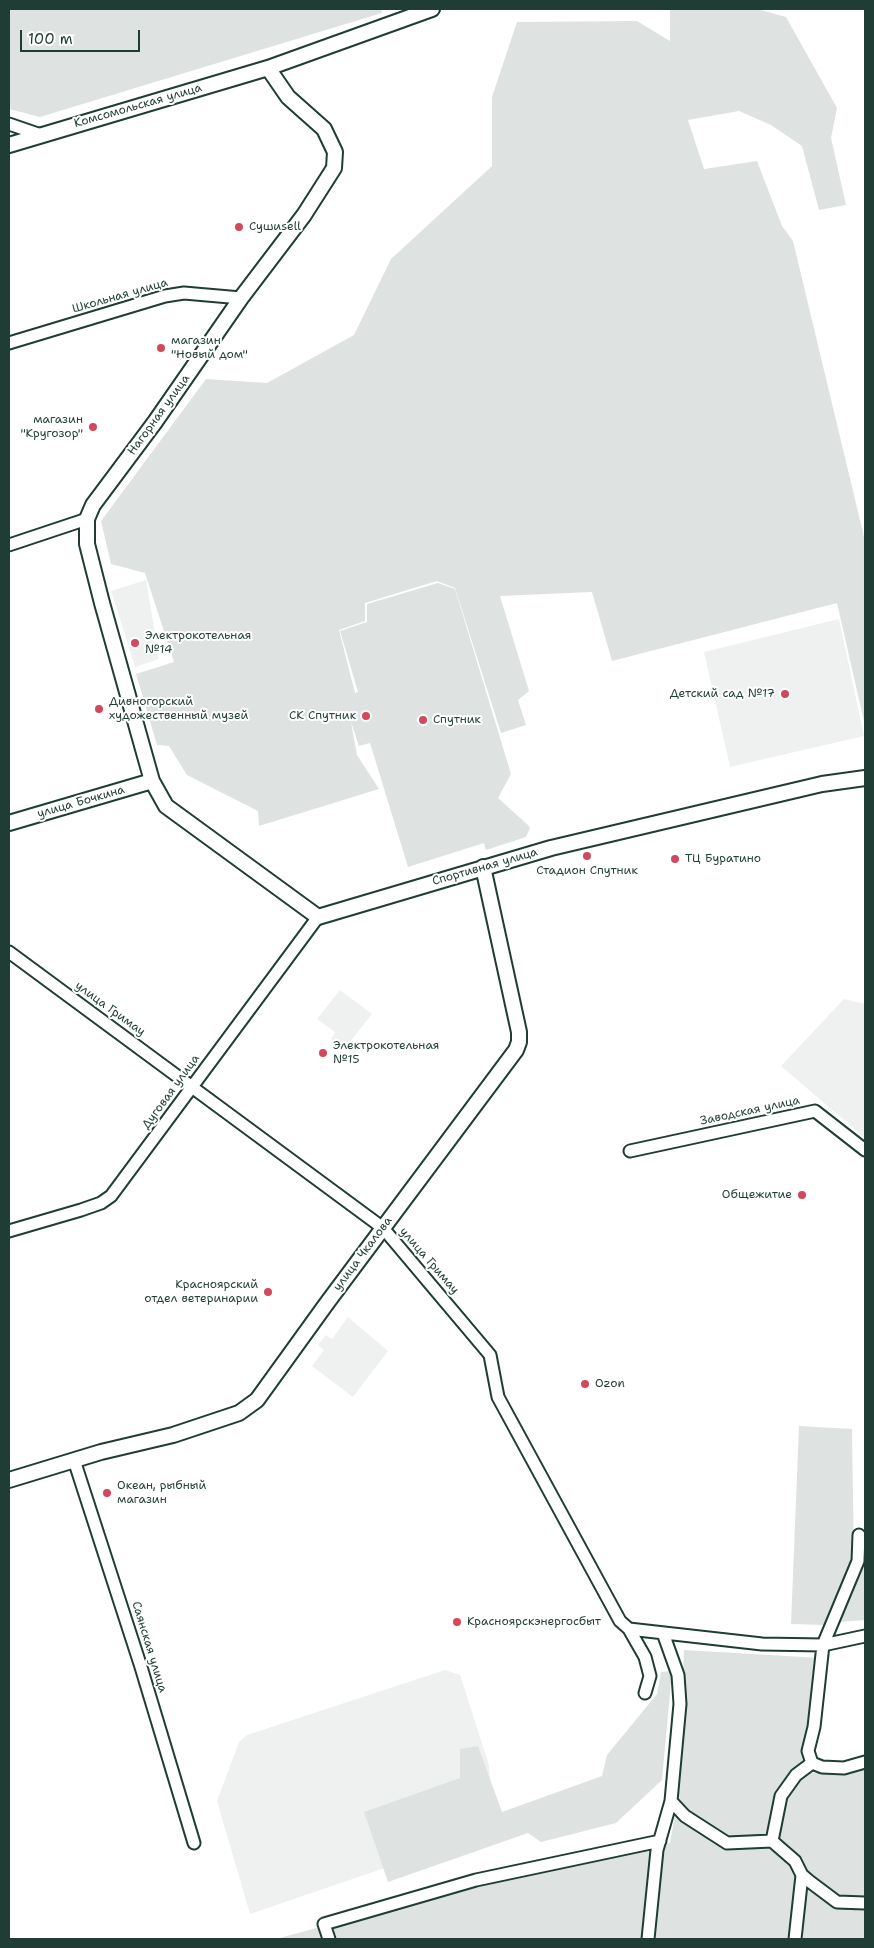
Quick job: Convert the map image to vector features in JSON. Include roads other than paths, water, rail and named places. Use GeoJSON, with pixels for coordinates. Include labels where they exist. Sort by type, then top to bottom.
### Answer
{"type":"FeatureCollection","features":[{"type":"Feature","properties":{"kind":"main road"},"geometry":{"type":"LineString","coordinates":[[392,24],[400,15],[400,9]]}},
{"type":"Feature","properties":{"kind":"main road","name":"Комсомольская улица"},"geometry":{"type":"LineString","coordinates":[[9,145],[268,68],[432,9]]}},
{"type":"Feature","properties":{"kind":"main road","name":"Нагорная улица"},"geometry":{"type":"LineString","coordinates":[[86,519],[93,506],[155,422],[241,298],[304,215],[334,168],[335,152],[324,129],[288,97],[268,68]]}},
{"type":"Feature","properties":{"kind":"main road"},"geometry":{"type":"LineString","coordinates":[[86,519],[90,560],[152,781],[166,806],[318,917]]}},
{"type":"Feature","properties":{"kind":"main road","name":"Спортивная улица"},"geometry":{"type":"LineString","coordinates":[[318,917],[483,867],[745,801],[822,784],[865,778]]}},
{"type":"Feature","properties":{"kind":"main road","name":"улица Бочкина"},"geometry":{"type":"LineString","coordinates":[[9,823],[152,781]]}},
{"type":"Feature","properties":{"kind":"main road","name":"улица Чкалова"},"geometry":{"type":"LineString","coordinates":[[9,1480],[74,1460],[173,1435],[233,1415],[250,1407],[265,1390],[516,1050],[519,1042],[519,1032],[483,867]]}},
{"type":"Feature","properties":{"kind":"street"},"geometry":{"type":"LineString","coordinates":[[9,124],[42,135]]}},
{"type":"Feature","properties":{"kind":"street","name":"Школьная улица"},"geometry":{"type":"LineString","coordinates":[[9,343],[165,296],[184,293],[241,298]]}},
{"type":"Feature","properties":{"kind":"street"},"geometry":{"type":"LineString","coordinates":[[9,545],[86,519]]}},
{"type":"Feature","properties":{"kind":"street","name":"Дуговая улица"},"geometry":{"type":"LineString","coordinates":[[9,1231],[81,1210],[108,1199],[318,917]]}},
{"type":"Feature","properties":{"kind":"street","name":"улица Гримау"},"geometry":{"type":"LineString","coordinates":[[9,952],[383,1228],[490,1355],[498,1397],[620,1620],[629,1629],[645,1657],[650,1676],[645,1693]]}},
{"type":"Feature","properties":{"kind":"street","name":"Заводская улица"},"geometry":{"type":"LineString","coordinates":[[630,1152],[815,1111],[865,1150]]}},
{"type":"Feature","properties":{"kind":"street","name":"Саянская улица"},"geometry":{"type":"LineString","coordinates":[[74,1460],[141,1667],[194,1843]]}},
{"type":"Feature","properties":{"kind":"street"},"geometry":{"type":"LineString","coordinates":[[859,1535],[858,1561],[823,1645],[814,1727],[808,1751],[812,1763],[822,1768],[844,1768],[865,1762]]}},
{"type":"Feature","properties":{"kind":"street"},"geometry":{"type":"LineString","coordinates":[[629,1629],[762,1644],[823,1645],[865,1636]]}},
{"type":"Feature","properties":{"kind":"street"},"geometry":{"type":"LineString","coordinates":[[648,1939],[660,1841],[671,1801],[680,1704],[678,1675],[663,1633]]}},
{"type":"Feature","properties":{"kind":"street"},"geometry":{"type":"LineString","coordinates":[[772,1841],[781,1796],[796,1775],[812,1763]]}},
{"type":"Feature","properties":{"kind":"street"},"geometry":{"type":"LineString","coordinates":[[671,1801],[685,1816],[726,1843],[772,1841],[796,1861],[802,1875],[837,1902],[865,1902]]}},
{"type":"Feature","properties":{"kind":"street"},"geometry":{"type":"LineString","coordinates":[[329,1939],[324,1924],[333,1921],[476,1880],[660,1841]]}},
{"type":"Feature","properties":{"kind":"street"},"geometry":{"type":"LineString","coordinates":[[793,1939],[802,1875]]}},
{"type":"Feature","properties":{"kind":"place","name":"Сушиsell"},"geometry":{"type":"Point","coordinates":[239,227]}},
{"type":"Feature","properties":{"kind":"place","name":"магазин \"Новый дом\""},"geometry":{"type":"Point","coordinates":[161,348]}},
{"type":"Feature","properties":{"kind":"place","name":"магазин \"Кругозор\""},"geometry":{"type":"Point","coordinates":[93,427]}},
{"type":"Feature","properties":{"kind":"place","name":"Электрокотельная №14"},"geometry":{"type":"Point","coordinates":[135,643]}},
{"type":"Feature","properties":{"kind":"place","name":"Детский сад №17"},"geometry":{"type":"Point","coordinates":[785,694]}},
{"type":"Feature","properties":{"kind":"place","name":"Дивногорский художественный музей"},"geometry":{"type":"Point","coordinates":[99,709]}},
{"type":"Feature","properties":{"kind":"place","name":"СК Спутник"},"geometry":{"type":"Point","coordinates":[366,716]}},
{"type":"Feature","properties":{"kind":"place","name":"Спутник"},"geometry":{"type":"Point","coordinates":[423,720]}},
{"type":"Feature","properties":{"kind":"place","name":"Стадион Спутник"},"geometry":{"type":"Point","coordinates":[587,856]}},
{"type":"Feature","properties":{"kind":"place","name":"ТЦ Буратино"},"geometry":{"type":"Point","coordinates":[675,859]}},
{"type":"Feature","properties":{"kind":"place","name":"Электрокотельная №15"},"geometry":{"type":"Point","coordinates":[323,1053]}},
{"type":"Feature","properties":{"kind":"place","name":"Общежитие"},"geometry":{"type":"Point","coordinates":[802,1195]}},
{"type":"Feature","properties":{"kind":"place","name":"Красноярский отдел ветеринарии"},"geometry":{"type":"Point","coordinates":[268,1292]}},
{"type":"Feature","properties":{"kind":"place","name":"Ozon"},"geometry":{"type":"Point","coordinates":[585,1384]}},
{"type":"Feature","properties":{"kind":"place","name":"Океан, рыбный магазин"},"geometry":{"type":"Point","coordinates":[107,1493]}},
{"type":"Feature","properties":{"kind":"place","name":"Красноярскэнергосбыт"},"geometry":{"type":"Point","coordinates":[457,1622]}}]}
